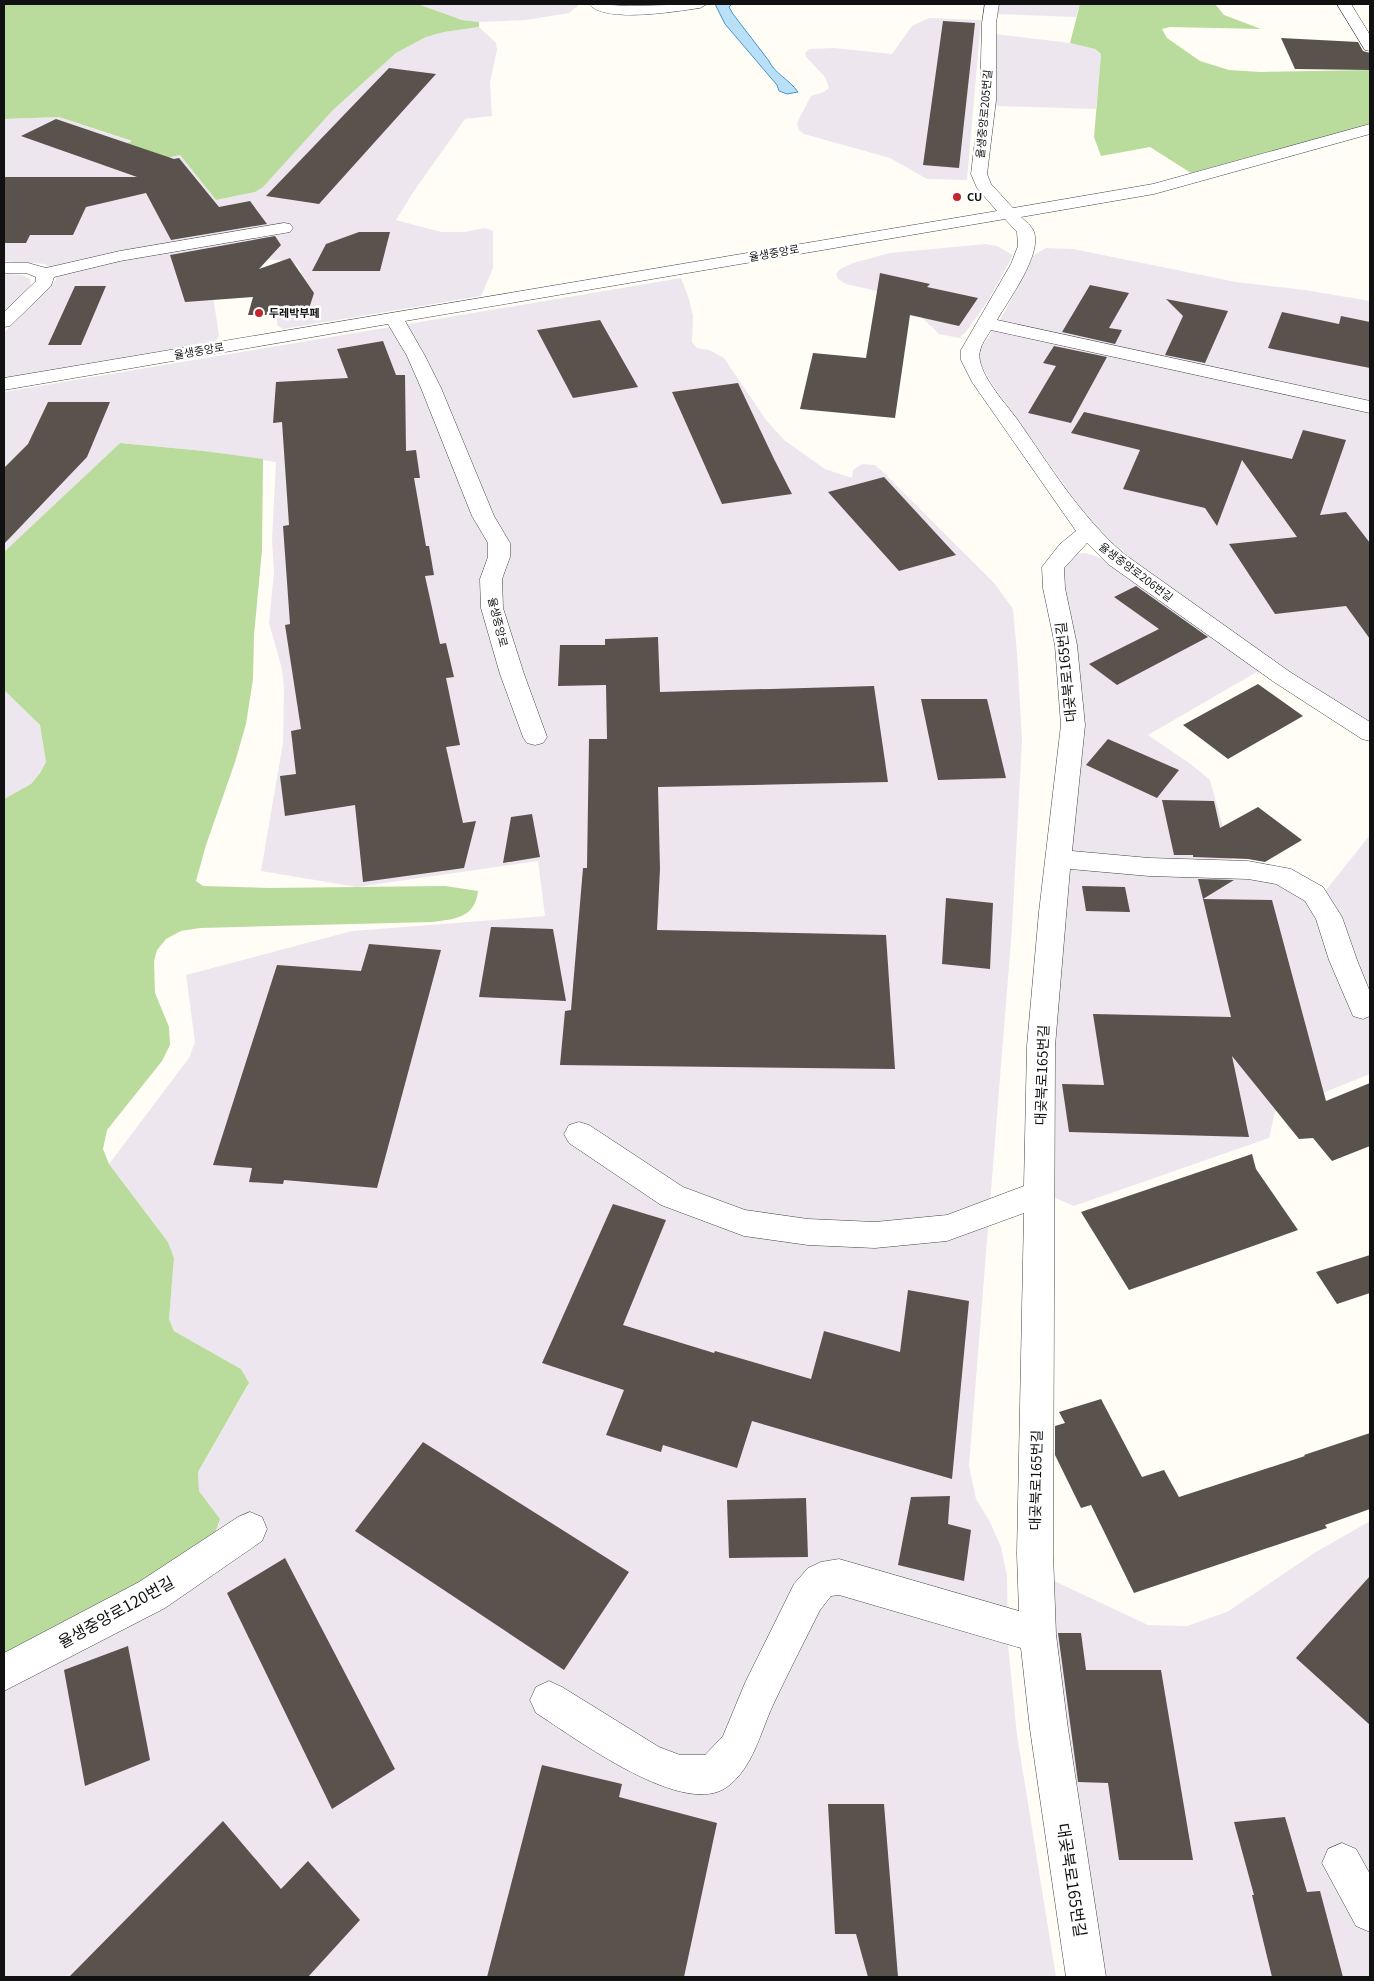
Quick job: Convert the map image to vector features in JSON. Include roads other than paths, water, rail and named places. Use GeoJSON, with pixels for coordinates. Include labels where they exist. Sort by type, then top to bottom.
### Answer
{"type":"FeatureCollection","features":[{"type":"Feature","properties":{"kind":"street"},"geometry":{"type":"LineString","coordinates":[[596,4],[616,10],[700,4]]}},
{"type":"Feature","properties":{"kind":"street","name":"율생중앙로205번길"},"geometry":{"type":"LineString","coordinates":[[992,4],[989,23],[988,100],[979,174],[983,184],[1009,213]]}},
{"type":"Feature","properties":{"kind":"street"},"geometry":{"type":"LineString","coordinates":[[1344,4],[1370,47]]}},
{"type":"Feature","properties":{"kind":"street","name":"율생중앙로"},"geometry":{"type":"LineString","coordinates":[[4,384],[1154,190],[1320,144],[1370,128]]}},
{"type":"Feature","properties":{"kind":"street","name":"율생중앙로206번길"},"geometry":{"type":"LineString","coordinates":[[1009,213],[1025,231],[1027,246],[1020,264],[970,350],[970,360],[974,371],[1087,532],[1116,559],[1282,677],[1370,733]]}},
{"type":"Feature","properties":{"kind":"street"},"geometry":{"type":"LineString","coordinates":[[4,268],[28,268],[44,274],[120,256],[284,228]]}},
{"type":"Feature","properties":{"kind":"street"},"geometry":{"type":"LineString","coordinates":[[4,322],[45,282],[44,274]]}},
{"type":"Feature","properties":{"kind":"street","name":"율생중앙로"},"geometry":{"type":"LineString","coordinates":[[394,318],[416,356],[431,388],[483,516],[499,543],[499,557],[490,579],[492,608],[512,674],[535,737]]}},
{"type":"Feature","properties":{"kind":"street"},"geometry":{"type":"LineString","coordinates":[[986,323],[1370,407]]}},
{"type":"Feature","properties":{"kind":"street","name":"대곶북로165번길"},"geometry":{"type":"LineString","coordinates":[[1086,1977],[1049,1729],[1038,1635],[1035,1554],[1041,1046],[1058,859],[1073,725],[1066,645],[1054,588],[1053,567],[1068,549],[1087,532]]}},
{"type":"Feature","properties":{"kind":"street"},"geometry":{"type":"LineString","coordinates":[[1058,859],[1149,867],[1248,870],[1282,876],[1314,894],[1329,917],[1343,960],[1363,1008]]}},
{"type":"Feature","properties":{"kind":"street"},"geometry":{"type":"LineString","coordinates":[[579,1134],[672,1196],[744,1223],[808,1232],[875,1235],[947,1228],[1040,1194]]}},
{"type":"Feature","properties":{"kind":"street","name":"율생중앙로120번길"},"geometry":{"type":"LineString","coordinates":[[4,1673],[152,1595],[250,1529]]}},
{"type":"Feature","properties":{"kind":"street"},"geometry":{"type":"LineString","coordinates":[[549,1700],[646,1761],[680,1774],[713,1774],[736,1749],[758,1696],[807,1598],[821,1580],[839,1578],[1038,1635]]}},
{"type":"Feature","properties":{"kind":"street"},"geometry":{"type":"LineString","coordinates":[[1342,1863],[1370,1912]]}},
{"type":"Feature","properties":{"kind":"water"},"geometry":{"type":"Polygon","coordinates":[[[715,4],[732,4],[729,7],[733,14],[771,65],[798,92],[787,94],[779,91],[777,85],[725,24],[715,4]]]}},
{"type":"Feature","properties":{"kind":"place","name":"CU"},"geometry":{"type":"Point","coordinates":[957,197]}},
{"type":"Feature","properties":{"kind":"place","name":"두레박부페"},"geometry":{"type":"Point","coordinates":[259,313]}}]}
